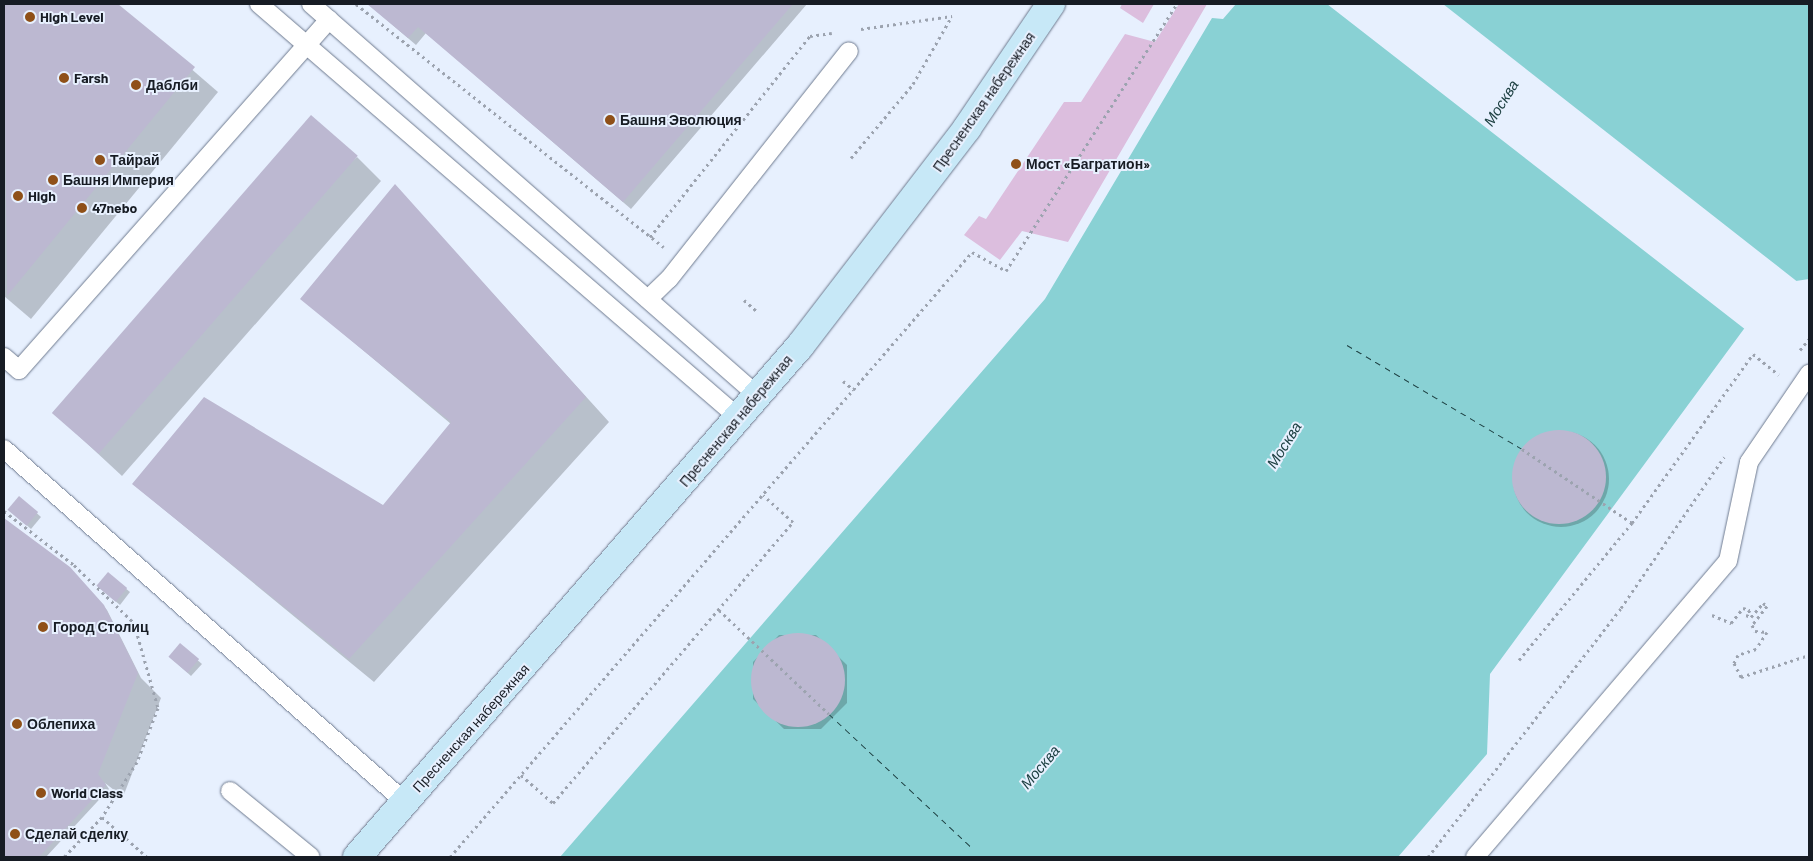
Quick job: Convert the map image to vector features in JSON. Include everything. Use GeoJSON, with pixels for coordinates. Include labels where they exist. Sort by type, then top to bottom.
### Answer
{"type":"FeatureCollection","features":[{"type":"Feature","properties":{"kind":"main road","name":"Пресненская набережная"},"geometry":{"type":"LineString","coordinates":[[356,857],[758,396],[955,144],[1051,4]]}},
{"type":"Feature","properties":{"kind":"main road","name":"Пресненская набережная"},"geometry":{"type":"LineString","coordinates":[[342,857],[398,809]]}},
{"type":"Feature","properties":{"kind":"lane"},"geometry":{"type":"LineString","coordinates":[[259,4],[739,418]]}},
{"type":"Feature","properties":{"kind":"lane"},"geometry":{"type":"LineString","coordinates":[[311,4],[758,396]]}},
{"type":"Feature","properties":{"kind":"lane"},"geometry":{"type":"LineString","coordinates":[[4,357],[19,370],[329,19]]}},
{"type":"Feature","properties":{"kind":"lane"},"geometry":{"type":"LineString","coordinates":[[648,299],[849,51]]}},
{"type":"Feature","properties":{"kind":"lane"},"geometry":{"type":"LineString","coordinates":[[1475,857],[1728,561],[1749,462],[1809,374]]}},
{"type":"Feature","properties":{"kind":"lane"},"geometry":{"type":"LineString","coordinates":[[4,449],[398,809]]}},
{"type":"Feature","properties":{"kind":"lane"},"geometry":{"type":"LineString","coordinates":[[230,791],[311,857]]}},
{"type":"Feature","properties":{"kind":"path"},"geometry":{"type":"LineString","coordinates":[[356,4],[681,259]]}},
{"type":"Feature","properties":{"kind":"path"},"geometry":{"type":"LineString","coordinates":[[450,857],[972,252],[1006,271],[1177,4]]}},
{"type":"Feature","properties":{"kind":"path"},"geometry":{"type":"LineString","coordinates":[[851,158],[913,84],[952,16]]}},
{"type":"Feature","properties":{"kind":"path"},"geometry":{"type":"LineString","coordinates":[[744,300],[758,312]]}},
{"type":"Feature","properties":{"kind":"path"},"geometry":{"type":"LineString","coordinates":[[1798,354],[1809,339]]}},
{"type":"Feature","properties":{"kind":"path"},"geometry":{"type":"LineString","coordinates":[[1519,660],[1632,523],[1753,354],[1780,376]]}},
{"type":"Feature","properties":{"kind":"path"},"geometry":{"type":"LineString","coordinates":[[1774,384],[1786,368]]}},
{"type":"Feature","properties":{"kind":"path"},"geometry":{"type":"LineString","coordinates":[[843,381],[854,390]]}},
{"type":"Feature","properties":{"kind":"path"},"geometry":{"type":"LineString","coordinates":[[1428,857],[1621,608],[1730,448]]}},
{"type":"Feature","properties":{"kind":"path"},"geometry":{"type":"LineString","coordinates":[[1522,449],[1632,523]]}},
{"type":"Feature","properties":{"kind":"path"},"geometry":{"type":"LineString","coordinates":[[521,775],[553,803],[793,522],[763,495]]}},
{"type":"Feature","properties":{"kind":"path"},"geometry":{"type":"LineString","coordinates":[[4,511],[74,565],[134,623],[158,708],[137,762],[102,816],[67,856]]}},
{"type":"Feature","properties":{"kind":"path"},"geometry":{"type":"LineString","coordinates":[[1718,618],[1731,623],[1743,608],[1750,610],[1746,616],[1750,617],[1763,603],[1766,606],[1752,625],[1755,631],[1767,632],[1756,649],[1738,655],[1734,663],[1741,677],[1809,655]]}},
{"type":"Feature","properties":{"kind":"path"},"geometry":{"type":"LineString","coordinates":[[718,610],[830,714]]}},
{"type":"Feature","properties":{"kind":"path"},"geometry":{"type":"LineString","coordinates":[[102,816],[147,857]]}},
{"type":"Feature","properties":{"kind":"shaded area"},"geometry":{"type":"Polygon","coordinates":[[[1122,4],[1154,4],[1143,23],[1120,8],[1122,4]]]}},
{"type":"Feature","properties":{"kind":"shaded area"},"geometry":{"type":"Polygon","coordinates":[[[1179,4],[1207,4],[1068,242],[1022,231],[1000,260],[964,235],[979,216],[986,219],[1064,102],[1081,102],[1125,34],[1155,42],[1179,4]]]}},
{"type":"Feature","properties":{"kind":"water","name":"Москва"},"geometry":{"type":"Polygon","coordinates":[[[1236,4],[1809,4],[1809,279],[1777,284],[1490,674],[1487,754],[1398,857],[560,857],[1045,299],[1212,18],[1223,19],[1236,4]]]}},
{"type":"Feature","properties":{"kind":"pier"},"geometry":{"type":"Polygon","coordinates":[[[1327,4],[1443,4],[1799,283],[1779,286],[1746,330],[1327,4]]]}},
{"type":"Feature","properties":{"kind":"building","name":"Башня Империя"},"geometry":{"type":"Polygon","coordinates":[[[4,4],[118,4],[195,67],[7,296],[4,4]]]}},
{"type":"Feature","properties":{"kind":"building","name":"Башня Эволюция"},"geometry":{"type":"Polygon","coordinates":[[[367,4],[793,4],[623,202],[418,27],[408,38],[367,4]]]}},
{"type":"Feature","properties":{"kind":"building"},"geometry":{"type":"Polygon","coordinates":[[[311,115],[358,156],[99,454],[52,413],[311,115]]]}},
{"type":"Feature","properties":{"kind":"building"},"geometry":{"type":"Polygon","coordinates":[[[395,184],[586,397],[349,659],[132,484],[204,397],[383,505],[451,422],[300,299],[395,184]]]}},
{"type":"Feature","properties":{"kind":"building"},"geometry":{"type":"Polygon","coordinates":[[[1559,430],[1577,433],[1593,443],[1603,459],[1606,477],[1603,495],[1593,511],[1577,521],[1559,524],[1541,521],[1525,511],[1515,495],[1512,477],[1515,459],[1525,443],[1541,433],[1559,430]]]}},
{"type":"Feature","properties":{"kind":"building"},"geometry":{"type":"Polygon","coordinates":[[[19,496],[38,512],[27,526],[7,510],[19,496]]]}},
{"type":"Feature","properties":{"kind":"building"},"geometry":{"type":"Polygon","coordinates":[[[4,518],[70,567],[104,605],[138,673],[98,774],[106,785],[39,857],[4,857],[4,518]]]}},
{"type":"Feature","properties":{"kind":"building"},"geometry":{"type":"Polygon","coordinates":[[[108,572],[127,588],[116,602],[96,586],[108,572]]]}},
{"type":"Feature","properties":{"kind":"building"},"geometry":{"type":"Polygon","coordinates":[[[798,633],[816,636],[831,647],[842,662],[845,680],[842,698],[831,713],[816,724],[798,727],[780,724],[765,713],[754,698],[751,680],[754,662],[765,647],[780,636],[798,633]]]}},
{"type":"Feature","properties":{"kind":"building"},"geometry":{"type":"Polygon","coordinates":[[[180,643],[199,659],[188,673],[168,657],[180,643]]]}},
{"type":"Feature","properties":{"kind":"ferry route"},"geometry":{"type":"LineString","coordinates":[[1347,345],[1522,449]]}},
{"type":"Feature","properties":{"kind":"ferry route"},"geometry":{"type":"LineString","coordinates":[[829,714],[972,848]]}},
{"type":"Feature","properties":{"kind":"place","name":"High Level"},"geometry":{"type":"Point","coordinates":[30,17]}},
{"type":"Feature","properties":{"kind":"place","name":"Farsh"},"geometry":{"type":"Point","coordinates":[64,78]}},
{"type":"Feature","properties":{"kind":"place","name":"Даблби"},"geometry":{"type":"Point","coordinates":[136,85]}},
{"type":"Feature","properties":{"kind":"place","name":"Башня Эволюция"},"geometry":{"type":"Point","coordinates":[610,120]}},
{"type":"Feature","properties":{"kind":"place","name":"Тайрай"},"geometry":{"type":"Point","coordinates":[100,160]}},
{"type":"Feature","properties":{"kind":"place","name":"Мост «Багратион»"},"geometry":{"type":"Point","coordinates":[1016,164]}},
{"type":"Feature","properties":{"kind":"place","name":"Башня Империя"},"geometry":{"type":"Point","coordinates":[53,180]}},
{"type":"Feature","properties":{"kind":"place","name":"High"},"geometry":{"type":"Point","coordinates":[18,196]}},
{"type":"Feature","properties":{"kind":"place","name":"47nebo"},"geometry":{"type":"Point","coordinates":[82,208]}},
{"type":"Feature","properties":{"kind":"place","name":"Город Столиц"},"geometry":{"type":"Point","coordinates":[43,627]}},
{"type":"Feature","properties":{"kind":"place","name":"Облепиха"},"geometry":{"type":"Point","coordinates":[17,724]}},
{"type":"Feature","properties":{"kind":"place","name":"World Class"},"geometry":{"type":"Point","coordinates":[41,793]}},
{"type":"Feature","properties":{"kind":"place","name":"Сделай сделку"},"geometry":{"type":"Point","coordinates":[15,834]}}]}
